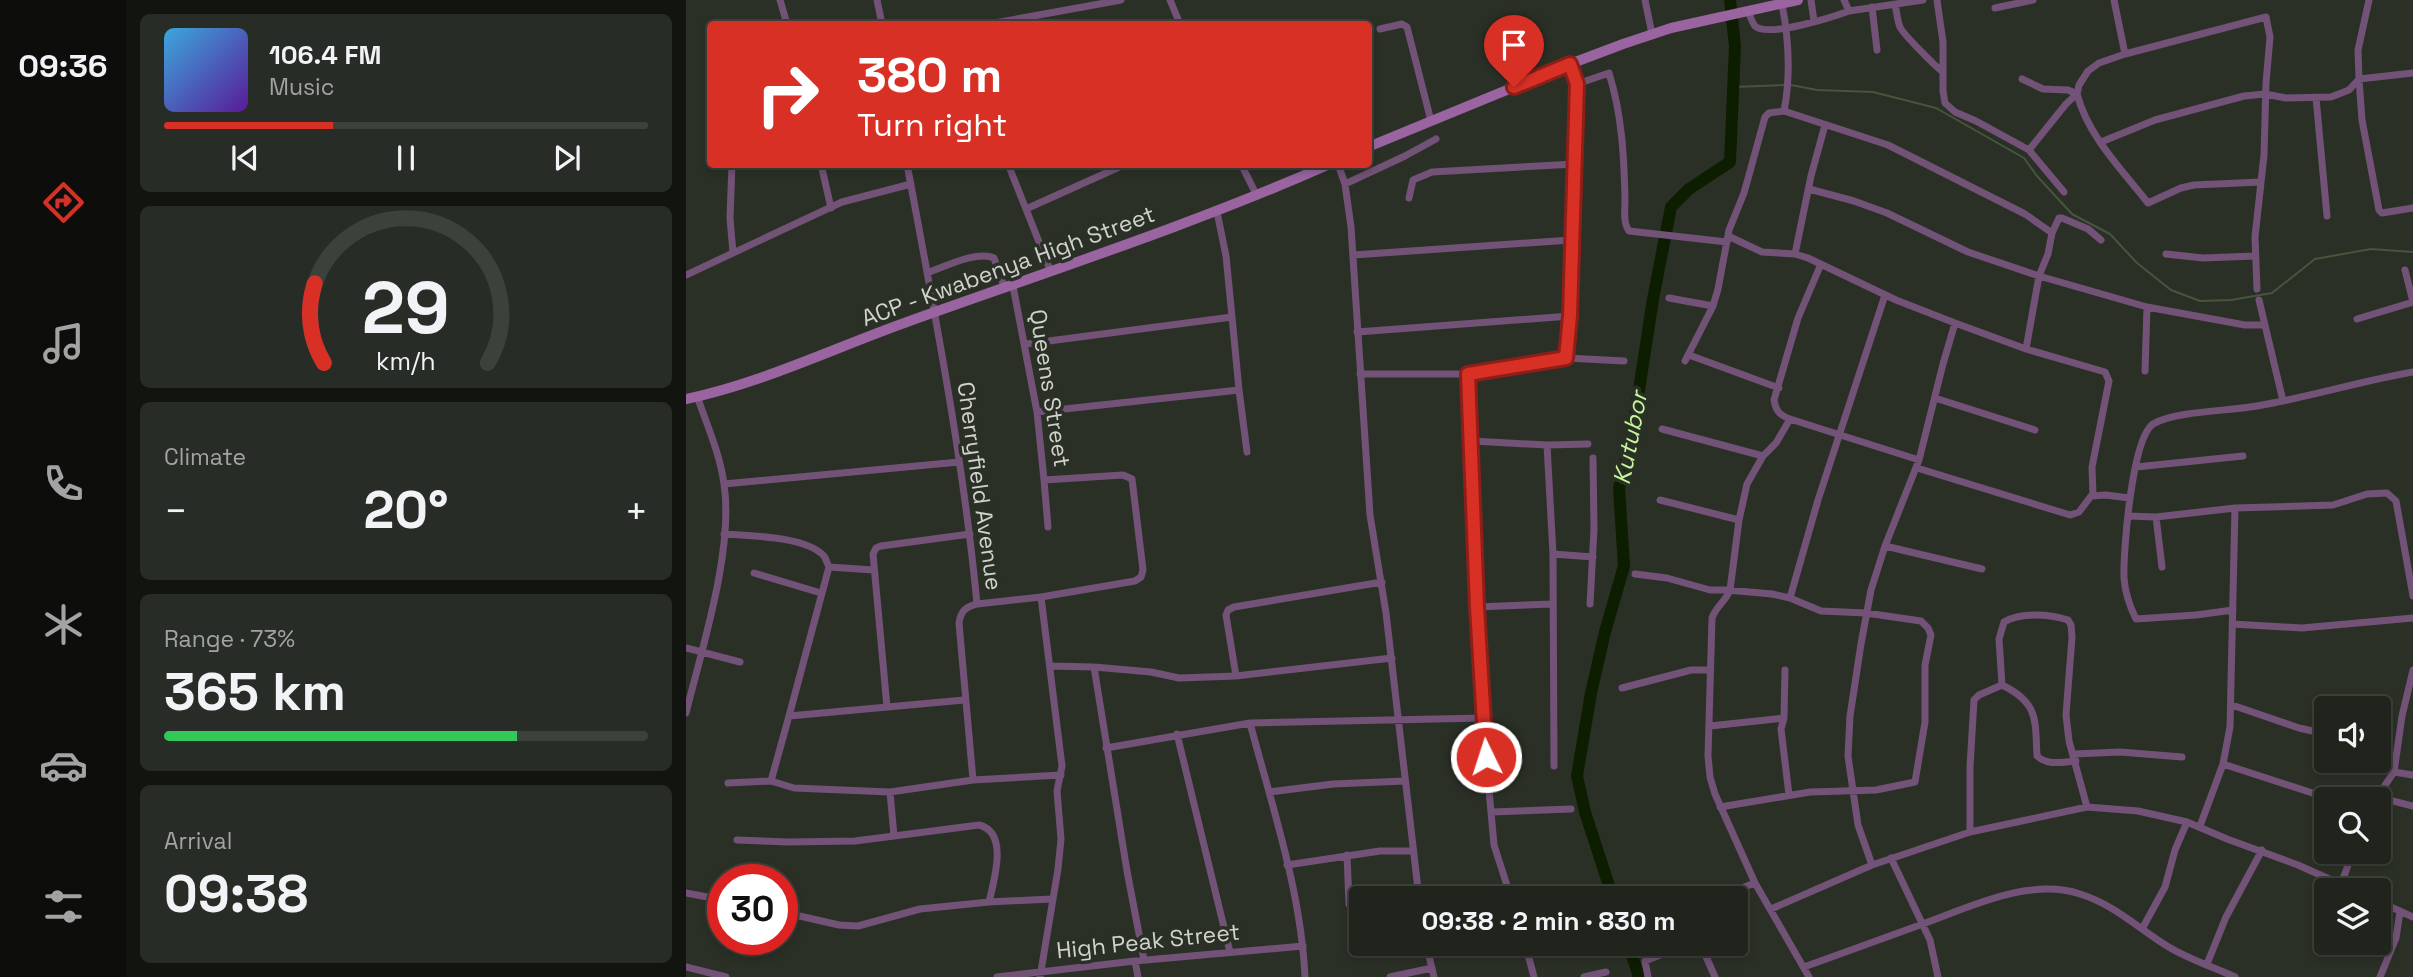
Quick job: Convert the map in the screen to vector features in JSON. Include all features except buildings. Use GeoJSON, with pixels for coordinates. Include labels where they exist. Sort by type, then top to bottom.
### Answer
{"type":"FeatureCollection","features":[{"type":"Feature","properties":{"kind":"main road"},"geometry":{"type":"LineString","coordinates":[[1372,145],[1570,64],[1653,34],[1798,0]]}},
{"type":"Feature","properties":{"kind":"main road","name":"ACP - Kwabenya High Street"},"geometry":{"type":"LineString","coordinates":[[690,399],[785,368],[1217,212],[1321,168]]}},
{"type":"Feature","properties":{"kind":"street"},"geometry":{"type":"LineString","coordinates":[[780,0],[786,21]]}},
{"type":"Feature","properties":{"kind":"street"},"geometry":{"type":"LineString","coordinates":[[877,0],[881,21]]}},
{"type":"Feature","properties":{"kind":"street"},"geometry":{"type":"LineString","coordinates":[[1060,0],[1063,10]]}},
{"type":"Feature","properties":{"kind":"street"},"geometry":{"type":"LineString","coordinates":[[1005,21],[1121,0]]}},
{"type":"Feature","properties":{"kind":"street"},"geometry":{"type":"LineString","coordinates":[[1170,0],[1179,21]]}},
{"type":"Feature","properties":{"kind":"street"},"geometry":{"type":"LineString","coordinates":[[1645,0],[1653,34]]}},
{"type":"Feature","properties":{"kind":"street"},"geometry":{"type":"LineString","coordinates":[[1811,0],[1814,21]]}},
{"type":"Feature","properties":{"kind":"street"},"geometry":{"type":"LineString","coordinates":[[1844,0],[1849,11]]}},
{"type":"Feature","properties":{"kind":"street"},"geometry":{"type":"LineString","coordinates":[[1743,12],[1754,26],[1761,30],[1786,28],[1877,4],[1895,5],[1923,0]]}},
{"type":"Feature","properties":{"kind":"street"},"geometry":{"type":"LineString","coordinates":[[1937,0],[1944,98],[1949,107],[2029,150],[2064,192]]}},
{"type":"Feature","properties":{"kind":"street"},"geometry":{"type":"LineString","coordinates":[[1995,8],[2033,0]]}},
{"type":"Feature","properties":{"kind":"street"},"geometry":{"type":"LineString","coordinates":[[2114,0],[2124,54]]}},
{"type":"Feature","properties":{"kind":"street"},"geometry":{"type":"LineString","coordinates":[[2369,0],[2358,50],[2359,79],[2362,121],[2379,210],[2382,213],[2413,208]]}},
{"type":"Feature","properties":{"kind":"street"},"geometry":{"type":"LineString","coordinates":[[1782,4],[1786,28],[1788,81],[1784,111]]}},
{"type":"Feature","properties":{"kind":"street"},"geometry":{"type":"LineString","coordinates":[[1877,4],[1877,50]]}},
{"type":"Feature","properties":{"kind":"street"},"geometry":{"type":"LineString","coordinates":[[1895,5],[1898,25],[1903,32],[1922,50],[1929,61],[1943,72]]}},
{"type":"Feature","properties":{"kind":"street"},"geometry":{"type":"LineString","coordinates":[[2257,289],[2255,256],[2270,37],[2266,17],[2106,59],[2088,71],[2079,85],[2077,94],[2093,132],[2148,203],[2194,185],[2260,182]]}},
{"type":"Feature","properties":{"kind":"street"},"geometry":{"type":"LineString","coordinates":[[1380,29],[1402,24],[1407,27],[1431,121]]}},
{"type":"Feature","properties":{"kind":"street"},"geometry":{"type":"LineString","coordinates":[[1566,358],[1570,316],[1577,84],[1570,64]]}},
{"type":"Feature","properties":{"kind":"street"},"geometry":{"type":"LineString","coordinates":[[1577,84],[1609,73],[1618,103],[1625,153],[1626,227],[1629,232],[1727,239],[1762,252],[1795,254],[1955,323],[2026,349],[2095,368],[2108,375],[2092,467],[2093,496]]}},
{"type":"Feature","properties":{"kind":"street"},"geometry":{"type":"LineString","coordinates":[[2101,142],[2155,120],[2244,96],[2265,94],[2286,98],[2316,98],[2342,93],[2359,79],[2413,73]]}},
{"type":"Feature","properties":{"kind":"street"},"geometry":{"type":"LineString","coordinates":[[2022,79],[2043,89],[2068,90],[2077,94]]}},
{"type":"Feature","properties":{"kind":"street"},"geometry":{"type":"LineString","coordinates":[[2029,150],[2077,94]]}},
{"type":"Feature","properties":{"kind":"street"},"geometry":{"type":"LineString","coordinates":[[2316,98],[2327,216]]}},
{"type":"Feature","properties":{"kind":"street"},"geometry":{"type":"LineString","coordinates":[[1779,388],[1687,358],[1713,306],[1727,239],[1744,193],[1765,117],[1769,113],[1784,111],[1888,145],[2025,214],[2052,233]]}},
{"type":"Feature","properties":{"kind":"street"},"geometry":{"type":"LineString","coordinates":[[1795,254],[1825,125]]}},
{"type":"Feature","properties":{"kind":"street"},"geometry":{"type":"LineString","coordinates":[[1345,184],[1436,139]]}},
{"type":"Feature","properties":{"kind":"street"},"geometry":{"type":"LineString","coordinates":[[1409,198],[1413,180],[1432,172],[1575,164]]}},
{"type":"Feature","properties":{"kind":"street"},"geometry":{"type":"LineString","coordinates":[[733,168],[730,218],[733,253]]}},
{"type":"Feature","properties":{"kind":"street"},"geometry":{"type":"LineString","coordinates":[[822,168],[831,208]]}},
{"type":"Feature","properties":{"kind":"street","name":"Cherryfield Avenue"},"geometry":{"type":"LineString","coordinates":[[909,168],[970,534],[977,604],[968,606],[961,612],[959,623],[973,780]]}},
{"type":"Feature","properties":{"kind":"street"},"geometry":{"type":"LineString","coordinates":[[1010,168],[1051,272]]}},
{"type":"Feature","properties":{"kind":"street"},"geometry":{"type":"LineString","coordinates":[[1026,209],[1117,168]]}},
{"type":"Feature","properties":{"kind":"street"},"geometry":{"type":"LineString","coordinates":[[1243,168],[1257,196]]}},
{"type":"Feature","properties":{"kind":"street"},"geometry":{"type":"LineString","coordinates":[[1339,168],[1345,184],[1353,255],[1370,515],[1392,658],[1417,886]]}},
{"type":"Feature","properties":{"kind":"street"},"geometry":{"type":"LineString","coordinates":[[686,275],[853,198],[911,184]]}},
{"type":"Feature","properties":{"kind":"street"},"geometry":{"type":"LineString","coordinates":[[1809,189],[1887,213],[1968,252],[2039,276],[2147,307],[2265,325]]}},
{"type":"Feature","properties":{"kind":"street"},"geometry":{"type":"LineString","coordinates":[[1217,212],[1226,256],[1247,452]]}},
{"type":"Feature","properties":{"kind":"street"},"geometry":{"type":"LineString","coordinates":[[2026,349],[2039,276],[2059,218],[2088,229],[2101,240]]}},
{"type":"Feature","properties":{"kind":"street"},"geometry":{"type":"LineString","coordinates":[[1353,255],[1571,240]]}},
{"type":"Feature","properties":{"kind":"street"},"geometry":{"type":"LineString","coordinates":[[2166,254],[2203,258],[2255,256]]}},
{"type":"Feature","properties":{"kind":"street","name":"Queens Street"},"geometry":{"type":"LineString","coordinates":[[927,273],[976,257],[988,255],[994,258],[1009,287],[1026,344],[1045,481],[1123,475],[1132,479],[1143,570],[1141,577],[1135,581],[1041,597],[977,604]]}},
{"type":"Feature","properties":{"kind":"street"},"geometry":{"type":"LineString","coordinates":[[1821,264],[1798,318],[1774,400],[1779,414],[2070,515],[2079,512],[2093,496],[2129,498]]}},
{"type":"Feature","properties":{"kind":"street"},"geometry":{"type":"LineString","coordinates":[[2357,319],[2413,302],[2405,270]]}},
{"type":"Feature","properties":{"kind":"street"},"geometry":{"type":"LineString","coordinates":[[1790,598],[1818,500],[1885,295]]}},
{"type":"Feature","properties":{"kind":"street"},"geometry":{"type":"LineString","coordinates":[[1669,298],[1713,306]]}},
{"type":"Feature","properties":{"kind":"street"},"geometry":{"type":"LineString","coordinates":[[2259,300],[2283,401]]}},
{"type":"Feature","properties":{"kind":"street"},"geometry":{"type":"LineString","coordinates":[[2145,371],[2147,307]]}},
{"type":"Feature","properties":{"kind":"street"},"geometry":{"type":"LineString","coordinates":[[1357,332],[1570,316]]}},
{"type":"Feature","properties":{"kind":"street"},"geometry":{"type":"LineString","coordinates":[[1026,344],[1232,317]]}},
{"type":"Feature","properties":{"kind":"street"},"geometry":{"type":"LineString","coordinates":[[1872,865],[1858,825],[1848,756],[1850,716],[1866,613],[1885,546],[1918,464],[1955,323]]}},
{"type":"Feature","properties":{"kind":"street"},"geometry":{"type":"LineString","coordinates":[[1360,374],[1468,374],[1566,358],[1624,361]]}},
{"type":"Feature","properties":{"kind":"street"},"geometry":{"type":"LineString","coordinates":[[2233,610],[2136,619],[2124,576],[2129,498],[2146,432],[2155,423],[2177,416],[2283,401],[2413,372]]}},
{"type":"Feature","properties":{"kind":"street"},"geometry":{"type":"LineString","coordinates":[[1468,374],[1477,607],[1490,812],[1494,845],[1507,886]]}},
{"type":"Feature","properties":{"kind":"street"},"geometry":{"type":"LineString","coordinates":[[1037,412],[1239,390]]}},
{"type":"Feature","properties":{"kind":"street"},"geometry":{"type":"LineString","coordinates":[[1935,398],[2035,430]]}},
{"type":"Feature","properties":{"kind":"street"},"geometry":{"type":"LineString","coordinates":[[686,713],[719,581],[724,534],[724,484],[720,463],[690,399]]}},
{"type":"Feature","properties":{"kind":"street"},"geometry":{"type":"LineString","coordinates":[[1790,419],[1776,443],[1763,456],[1747,484],[1739,520],[1730,590],[1715,609],[1712,618],[1707,757],[1710,777],[1720,807],[1755,883],[1808,977]]}},
{"type":"Feature","properties":{"kind":"street"},"geometry":{"type":"LineString","coordinates":[[1662,429],[1763,456]]}},
{"type":"Feature","properties":{"kind":"street"},"geometry":{"type":"LineString","coordinates":[[1472,441],[1588,444]]}},
{"type":"Feature","properties":{"kind":"street"},"geometry":{"type":"LineString","coordinates":[[1547,445],[1553,554],[1554,766]]}},
{"type":"Feature","properties":{"kind":"street"},"geometry":{"type":"LineString","coordinates":[[2136,467],[2243,456]]}},
{"type":"Feature","properties":{"kind":"street"},"geometry":{"type":"LineString","coordinates":[[1590,604],[1593,458]]}},
{"type":"Feature","properties":{"kind":"street"},"geometry":{"type":"LineString","coordinates":[[724,484],[959,462]]}},
{"type":"Feature","properties":{"kind":"street"},"geometry":{"type":"LineString","coordinates":[[1045,481],[1048,527]]}},
{"type":"Feature","properties":{"kind":"street"},"geometry":{"type":"LineString","coordinates":[[2128,516],[2156,517],[2235,508],[2333,505],[2367,494],[2387,493],[2396,501],[2413,596]]}},
{"type":"Feature","properties":{"kind":"street"},"geometry":{"type":"LineString","coordinates":[[1660,500],[1739,520]]}},
{"type":"Feature","properties":{"kind":"street"},"geometry":{"type":"LineString","coordinates":[[2200,826],[2223,764],[2230,727],[2235,508]]}},
{"type":"Feature","properties":{"kind":"street"},"geometry":{"type":"LineString","coordinates":[[2156,517],[2162,567]]}},
{"type":"Feature","properties":{"kind":"street"},"geometry":{"type":"LineString","coordinates":[[724,534],[787,540],[824,556],[829,567],[771,781]]}},
{"type":"Feature","properties":{"kind":"street"},"geometry":{"type":"LineString","coordinates":[[887,707],[873,554],[881,545],[970,534]]}},
{"type":"Feature","properties":{"kind":"street"},"geometry":{"type":"LineString","coordinates":[[1885,546],[1982,569]]}},
{"type":"Feature","properties":{"kind":"street"},"geometry":{"type":"LineString","coordinates":[[1553,554],[1593,557]]}},
{"type":"Feature","properties":{"kind":"street"},"geometry":{"type":"LineString","coordinates":[[829,567],[873,570]]}},
{"type":"Feature","properties":{"kind":"street"},"geometry":{"type":"LineString","coordinates":[[754,573],[821,593]]}},
{"type":"Feature","properties":{"kind":"street"},"geometry":{"type":"LineString","coordinates":[[1635,574],[1667,578],[1704,589],[1790,598],[1821,611],[1866,613],[1921,621],[1931,635],[1925,665],[1925,722],[1916,782],[1876,790],[1789,795],[1720,807]]}},
{"type":"Feature","properties":{"kind":"street"},"geometry":{"type":"LineString","coordinates":[[1236,676],[1226,615],[1228,610],[1382,582]]}},
{"type":"Feature","properties":{"kind":"street"},"geometry":{"type":"LineString","coordinates":[[1041,597],[1061,757],[1061,775],[1057,791],[1060,839],[1058,869],[1041,974]]}},
{"type":"Feature","properties":{"kind":"street"},"geometry":{"type":"LineString","coordinates":[[1477,607],[1552,604]]}},
{"type":"Feature","properties":{"kind":"street"},"geometry":{"type":"LineString","coordinates":[[2002,685],[1999,639],[2004,622],[2013,617],[2068,620],[2072,637],[2066,715],[2087,807]]}},
{"type":"Feature","properties":{"kind":"street"},"geometry":{"type":"LineString","coordinates":[[2232,624],[2302,628],[2413,618]]}},
{"type":"Feature","properties":{"kind":"street"},"geometry":{"type":"LineString","coordinates":[[686,648],[740,662]]}},
{"type":"Feature","properties":{"kind":"street"},"geometry":{"type":"LineString","coordinates":[[1050,666],[1151,672],[1179,678],[1236,676],[1392,658]]}},
{"type":"Feature","properties":{"kind":"street"},"geometry":{"type":"LineString","coordinates":[[1094,667],[1144,960]]}},
{"type":"Feature","properties":{"kind":"street"},"geometry":{"type":"LineString","coordinates":[[1622,688],[1691,670],[1710,670]]}},
{"type":"Feature","properties":{"kind":"street"},"geometry":{"type":"LineString","coordinates":[[1786,670],[1781,729],[1789,795]]}},
{"type":"Feature","properties":{"kind":"street"},"geometry":{"type":"LineString","coordinates":[[2384,787],[2394,772],[2413,670]]}},
{"type":"Feature","properties":{"kind":"street"},"geometry":{"type":"LineString","coordinates":[[1970,832],[1974,700],[2002,685],[2015,691],[2027,701],[2032,710],[2037,756],[2042,761],[2050,763],[2120,752],[2182,757]]}},
{"type":"Feature","properties":{"kind":"street"},"geometry":{"type":"LineString","coordinates":[[789,716],[964,700]]}},
{"type":"Feature","properties":{"kind":"street"},"geometry":{"type":"LineString","coordinates":[[2232,705],[2314,731]]}},
{"type":"Feature","properties":{"kind":"street"},"geometry":{"type":"LineString","coordinates":[[1106,748],[1250,723],[1483,718]]}},
{"type":"Feature","properties":{"kind":"street"},"geometry":{"type":"LineString","coordinates":[[1710,726],[1784,718]]}},
{"type":"Feature","properties":{"kind":"street"},"geometry":{"type":"LineString","coordinates":[[1250,723],[1287,865],[1303,946],[1305,977]]}},
{"type":"Feature","properties":{"kind":"street"},"geometry":{"type":"LineString","coordinates":[[1177,734],[1230,953]]}},
{"type":"Feature","properties":{"kind":"street"},"geometry":{"type":"LineString","coordinates":[[2391,755],[2395,758]]}},
{"type":"Feature","properties":{"kind":"street"},"geometry":{"type":"LineString","coordinates":[[2223,764],[2314,794]]}},
{"type":"Feature","properties":{"kind":"street"},"geometry":{"type":"LineString","coordinates":[[2394,772],[2413,775]]}},
{"type":"Feature","properties":{"kind":"street"},"geometry":{"type":"LineString","coordinates":[[728,783],[771,781],[794,788],[890,792],[973,780],[1061,775]]}},
{"type":"Feature","properties":{"kind":"street"},"geometry":{"type":"LineString","coordinates":[[1269,792],[1333,784],[1405,782]]}},
{"type":"Feature","properties":{"kind":"street"},"geometry":{"type":"LineString","coordinates":[[890,792],[894,836]]}},
{"type":"Feature","properties":{"kind":"street"},"geometry":{"type":"LineString","coordinates":[[2391,802],[2413,806]]}},
{"type":"Feature","properties":{"kind":"street"},"geometry":{"type":"LineString","coordinates":[[1771,909],[1872,865],[1970,832],[2087,807],[2138,811],[2187,822],[2327,878]]}},
{"type":"Feature","properties":{"kind":"street"},"geometry":{"type":"LineString","coordinates":[[1490,812],[1571,809]]}},
{"type":"Feature","properties":{"kind":"street"},"geometry":{"type":"LineString","coordinates":[[2142,929],[2165,887],[2175,850],[2187,822]]}},
{"type":"Feature","properties":{"kind":"street"},"geometry":{"type":"LineString","coordinates":[[737,840],[855,841],[939,829],[986,826],[997,844],[996,875],[989,902]]}},
{"type":"Feature","properties":{"kind":"street"},"geometry":{"type":"LineString","coordinates":[[2207,964],[2226,918],[2262,850]]}},
{"type":"Feature","properties":{"kind":"street"},"geometry":{"type":"LineString","coordinates":[[1287,865],[1380,851],[1413,851]]}},
{"type":"Feature","properties":{"kind":"street"},"geometry":{"type":"LineString","coordinates":[[1347,855],[1349,904]]}},
{"type":"Feature","properties":{"kind":"street"},"geometry":{"type":"LineString","coordinates":[[1891,858],[1923,924],[1937,962],[1938,977]]}},
{"type":"Feature","properties":{"kind":"street"},"geometry":{"type":"LineString","coordinates":[[1747,886],[1755,883]]}},
{"type":"Feature","properties":{"kind":"street"},"geometry":{"type":"LineString","coordinates":[[1804,967],[1985,900],[2038,890],[2056,890],[2078,893],[2103,903],[2169,948],[2235,977]]}},
{"type":"Feature","properties":{"kind":"street"},"geometry":{"type":"LineString","coordinates":[[686,893],[707,897]]}},
{"type":"Feature","properties":{"kind":"street"},"geometry":{"type":"LineString","coordinates":[[798,916],[839,925],[858,926],[920,909],[1052,899]]}},
{"type":"Feature","properties":{"kind":"street"},"geometry":{"type":"LineString","coordinates":[[2391,907],[2413,917]]}},
{"type":"Feature","properties":{"kind":"street"},"geometry":{"type":"LineString","coordinates":[[2380,977],[2396,938],[2400,911]]}},
{"type":"Feature","properties":{"kind":"street","name":"High Peak Street"},"geometry":{"type":"LineString","coordinates":[[997,977],[1303,946]]}},
{"type":"Feature","properties":{"kind":"street"},"geometry":{"type":"LineString","coordinates":[[1528,956],[1534,977]]}},
{"type":"Feature","properties":{"kind":"street"},"geometry":{"type":"LineString","coordinates":[[1648,977],[1645,961],[1658,956]]}},
{"type":"Feature","properties":{"kind":"street"},"geometry":{"type":"LineString","coordinates":[[1706,956],[1715,977]]}},
{"type":"Feature","properties":{"kind":"street"},"geometry":{"type":"LineString","coordinates":[[1135,961],[1138,977]]}},
{"type":"Feature","properties":{"kind":"street"},"geometry":{"type":"LineString","coordinates":[[686,967],[721,976]]}},
{"type":"Feature","properties":{"kind":"street"},"geometry":{"type":"LineString","coordinates":[[1584,977],[1606,972]]}},
{"type":"Feature","properties":{"kind":"street"},"geometry":{"type":"LineString","coordinates":[[1390,977],[1433,973]]}},
{"type":"Feature","properties":{"kind":"waterway","name":"Kutubor"},"geometry":{"type":"LineString","coordinates":[[1609,886],[1585,812],[1577,776],[1591,693],[1624,566],[1619,488],[1633,429],[1653,299],[1671,207],[1689,189],[1730,162],[1735,46],[1730,0]]}},
{"type":"Feature","properties":{"kind":"waterway"},"geometry":{"type":"LineString","coordinates":[[1733,87],[1786,85]]}},
{"type":"Feature","properties":{"kind":"waterway"},"geometry":{"type":"LineString","coordinates":[[1791,85],[1817,90],[1873,92],[1936,108],[2024,158],[2072,214],[2110,234],[2137,263],[2171,290],[2200,301],[2231,300],[2272,293],[2315,259],[2371,249],[2413,252]]}},
{"type":"Feature","properties":{"kind":"waterway","name":"Kutubor"},"geometry":{"type":"LineString","coordinates":[[1632,956],[1639,977]]}},
{"type":"Feature","properties":{"kind":"route"},"geometry":{"type":"LineString","coordinates":[[1486,757],[1468,374],[1566,358],[1570,316],[1577,84],[1570,64],[1514,87]]}}]}
